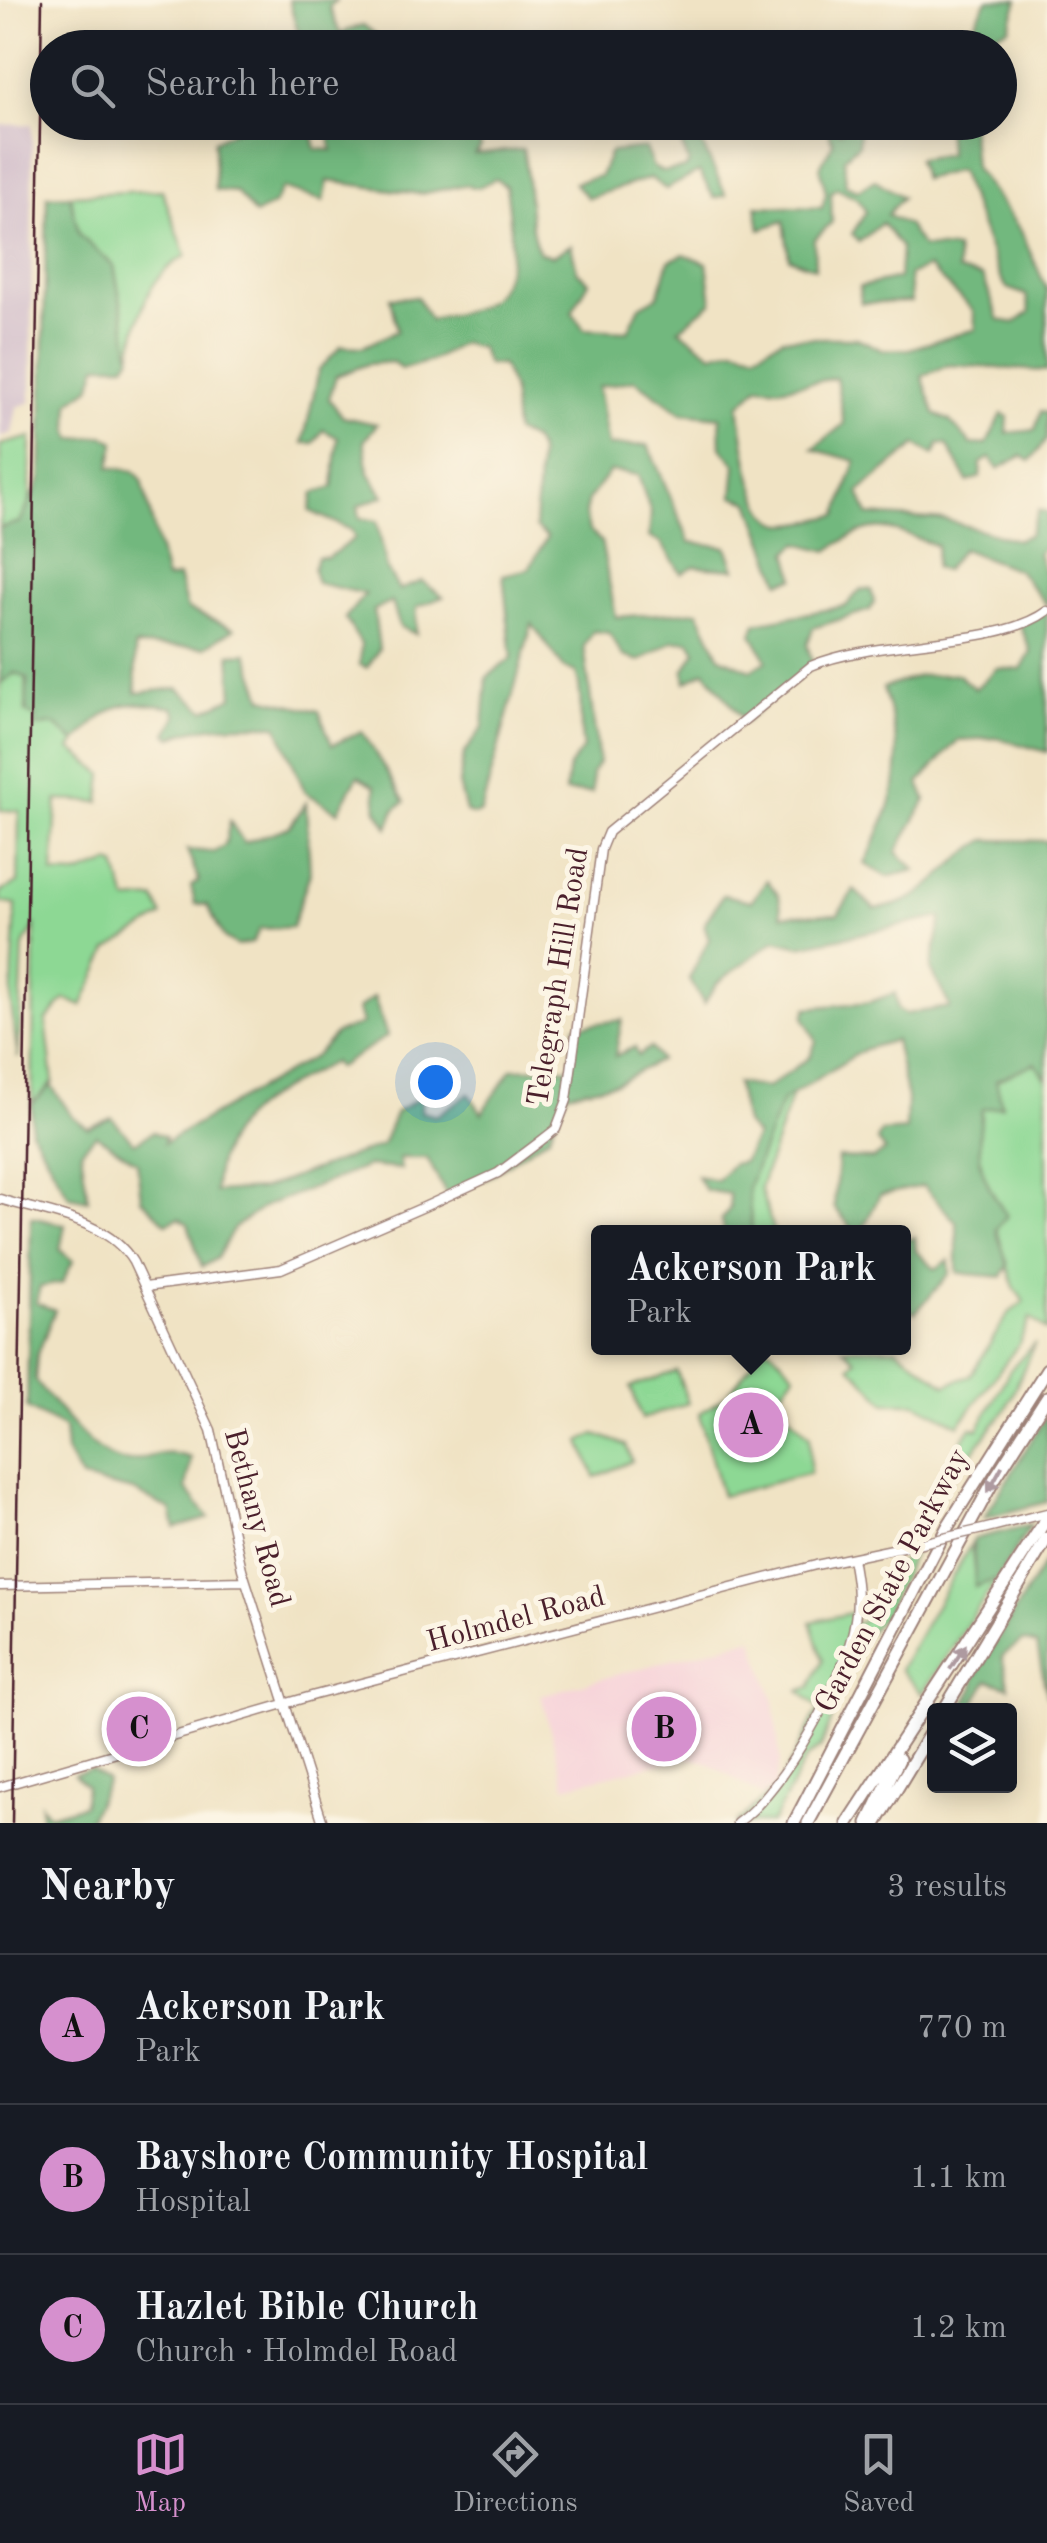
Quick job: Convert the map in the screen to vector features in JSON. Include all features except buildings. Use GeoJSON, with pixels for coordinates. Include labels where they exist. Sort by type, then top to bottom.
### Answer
{"type":"FeatureCollection","features":[{"type":"Feature","properties":{"kind":"highway","name":"Garden State Parkway"},"geometry":{"type":"LineString","coordinates":[[794,1823],[978,1473],[1047,1369]]}},
{"type":"Feature","properties":{"kind":"highway","name":"Garden State Parkway"},"geometry":{"type":"LineString","coordinates":[[808,1823],[1003,1464],[1047,1397]]}},
{"type":"Feature","properties":{"kind":"highway"},"geometry":{"type":"LineString","coordinates":[[848,1823],[1047,1516]]}},
{"type":"Feature","properties":{"kind":"highway"},"geometry":{"type":"LineString","coordinates":[[948,1703],[1047,1538]]}},
{"type":"Feature","properties":{"kind":"highway"},"geometry":{"type":"LineString","coordinates":[[839,1766],[910,1599]]}},
{"type":"Feature","properties":{"kind":"highway"},"geometry":{"type":"LineString","coordinates":[[868,1823],[932,1696]]}},
{"type":"Feature","properties":{"kind":"highway"},"geometry":{"type":"LineString","coordinates":[[880,1823],[927,1739]]}},
{"type":"Feature","properties":{"kind":"street","name":"Telegraph Hill Road"},"geometry":{"type":"LineString","coordinates":[[145,1287],[281,1269],[485,1180],[538,1144],[556,1129],[567,1100],[600,850],[608,832],[811,666],[851,654],[1022,625],[1047,611]]}},
{"type":"Feature","properties":{"kind":"street","name":"Bethany Road"},"geometry":{"type":"LineString","coordinates":[[0,1199],[109,1236],[128,1254],[212,1430],[245,1581],[324,1823]]}},
{"type":"Feature","properties":{"kind":"street","name":"Holmdel Road"},"geometry":{"type":"LineString","coordinates":[[0,1786],[286,1703],[852,1558],[1047,1516]]}},
{"type":"Feature","properties":{"kind":"street"},"geometry":{"type":"LineString","coordinates":[[736,1823],[781,1782],[843,1660],[856,1611],[852,1558]]}},
{"type":"Feature","properties":{"kind":"street"},"geometry":{"type":"LineString","coordinates":[[0,1586],[245,1581]]}},
{"type":"Feature","properties":{"kind":"shaded area"},"geometry":{"type":"Polygon","coordinates":[[[30,124],[32,140],[31,402],[17,407],[12,433],[0,437],[0,125],[30,124]]]}},
{"type":"Feature","properties":{"kind":"shaded area"},"geometry":{"type":"Polygon","coordinates":[[[753,1638],[774,1702],[780,1761],[775,1785],[762,1796],[707,1762],[686,1757],[565,1786],[541,1695],[753,1638]]]}},
{"type":"Feature","properties":{"kind":"green space"},"geometry":{"type":"Polygon","coordinates":[[[289,0],[336,0],[329,7],[339,30],[297,30],[289,0]]]}},
{"type":"Feature","properties":{"kind":"green space"},"geometry":{"type":"Polygon","coordinates":[[[987,0],[1018,0],[1009,28],[971,30],[987,0]]]}},
{"type":"Feature","properties":{"kind":"green space"},"geometry":{"type":"Polygon","coordinates":[[[216,140],[314,140],[316,149],[332,150],[330,140],[479,140],[481,147],[475,154],[523,149],[532,230],[539,252],[552,256],[571,245],[577,271],[589,282],[572,312],[584,329],[628,331],[640,306],[658,296],[669,261],[684,254],[707,263],[712,302],[679,329],[712,354],[735,348],[756,353],[783,338],[857,338],[883,350],[909,349],[976,329],[973,310],[928,267],[909,275],[911,302],[861,303],[859,287],[899,278],[901,248],[882,223],[859,242],[852,234],[866,212],[858,199],[837,188],[831,192],[832,222],[814,240],[815,268],[789,258],[784,221],[760,229],[756,206],[822,208],[826,193],[820,167],[832,140],[858,140],[844,158],[846,185],[858,190],[875,180],[902,197],[887,215],[907,225],[922,247],[956,249],[958,271],[983,277],[999,320],[1015,323],[1030,312],[1026,295],[1007,288],[1000,277],[959,170],[923,179],[917,159],[948,154],[947,140],[972,140],[974,167],[1021,231],[1047,290],[1047,371],[949,365],[922,376],[935,414],[949,420],[971,444],[986,445],[1002,414],[1008,417],[1007,433],[1035,430],[1041,411],[1047,413],[1047,439],[1030,461],[1022,456],[998,469],[990,458],[981,463],[980,477],[968,482],[947,445],[939,444],[934,455],[916,445],[859,492],[868,515],[946,520],[1016,540],[1029,535],[1039,510],[1047,513],[1047,546],[1038,553],[1047,578],[1047,606],[1018,570],[962,549],[944,571],[935,568],[937,546],[881,529],[858,533],[828,551],[798,543],[788,552],[795,578],[780,582],[750,502],[733,496],[736,464],[721,447],[720,417],[682,413],[635,380],[598,387],[608,446],[648,445],[690,542],[727,547],[735,569],[695,566],[681,573],[661,543],[649,537],[651,513],[638,475],[610,471],[588,500],[585,513],[589,531],[601,541],[616,617],[698,611],[720,657],[751,670],[767,660],[752,634],[756,623],[846,606],[861,589],[871,590],[874,602],[870,610],[813,628],[807,645],[813,664],[745,722],[705,671],[686,682],[684,671],[696,651],[690,641],[673,641],[640,661],[623,656],[609,633],[593,631],[584,646],[599,763],[592,773],[592,793],[565,792],[569,767],[583,749],[576,672],[564,668],[532,624],[481,812],[466,812],[459,784],[464,754],[483,727],[487,677],[512,658],[503,575],[529,569],[547,537],[535,528],[539,452],[534,441],[515,432],[512,388],[502,365],[487,364],[480,348],[462,343],[431,361],[401,369],[393,362],[368,364],[336,376],[329,399],[343,417],[377,424],[364,441],[369,473],[384,496],[358,506],[360,518],[377,521],[387,569],[399,590],[422,581],[443,597],[417,607],[416,634],[400,627],[392,602],[374,610],[379,649],[367,668],[360,665],[361,644],[345,618],[365,594],[317,583],[313,570],[317,557],[327,558],[355,538],[351,530],[310,511],[314,493],[333,487],[338,438],[323,430],[314,443],[303,443],[319,370],[341,346],[363,347],[397,331],[390,298],[417,297],[430,320],[477,307],[495,294],[503,281],[511,250],[506,186],[495,179],[477,188],[465,185],[420,194],[328,181],[324,201],[282,188],[274,204],[255,215],[236,192],[215,190],[216,140]],[[836,378],[779,388],[759,386],[739,405],[756,492],[773,519],[791,524],[838,515],[856,461],[813,449],[844,424],[836,378]]]}},
{"type":"Feature","properties":{"kind":"green space"},"geometry":{"type":"Polygon","coordinates":[[[658,140],[715,140],[701,142],[726,195],[714,198],[699,172],[666,189],[650,178],[588,198],[574,183],[600,176],[610,152],[645,148],[653,167],[663,172],[686,168],[689,162],[681,143],[658,140]]]}},
{"type":"Feature","properties":{"kind":"green space"},"geometry":{"type":"Polygon","coordinates":[[[162,190],[186,256],[153,285],[141,312],[131,356],[114,266],[79,236],[70,195],[162,190]]]}},
{"type":"Feature","properties":{"kind":"green space"},"geometry":{"type":"Polygon","coordinates":[[[70,195],[79,235],[114,266],[131,356],[125,365],[98,365],[91,387],[70,402],[69,431],[73,439],[103,436],[115,442],[110,467],[134,471],[142,480],[166,579],[178,577],[187,609],[234,629],[205,647],[135,646],[136,693],[178,688],[205,710],[233,697],[230,654],[247,653],[263,698],[319,711],[332,745],[362,731],[405,802],[395,809],[388,828],[377,810],[375,786],[358,776],[338,812],[305,792],[277,725],[209,727],[172,738],[167,734],[177,716],[174,708],[130,704],[110,711],[76,742],[54,724],[36,727],[36,717],[26,713],[27,678],[15,673],[0,683],[0,528],[20,522],[41,479],[47,196],[70,195]]]}},
{"type":"Feature","properties":{"kind":"green space"},"geometry":{"type":"Polygon","coordinates":[[[31,437],[30,503],[20,522],[0,528],[0,445],[31,437]]]}},
{"type":"Feature","properties":{"kind":"green space"},"geometry":{"type":"Polygon","coordinates":[[[1047,610],[1047,752],[998,738],[958,740],[919,783],[926,800],[897,852],[916,870],[887,877],[865,864],[886,817],[896,778],[896,739],[883,688],[919,676],[957,674],[975,689],[997,668],[1021,670],[1031,652],[1020,625],[1047,610]]]}},
{"type":"Feature","properties":{"kind":"green space"},"geometry":{"type":"Polygon","coordinates":[[[15,673],[27,678],[26,712],[37,717],[37,726],[54,724],[76,742],[71,749],[103,774],[100,802],[57,800],[53,874],[77,875],[110,863],[116,865],[127,901],[155,899],[163,916],[108,950],[82,1006],[65,999],[46,1021],[53,1082],[32,1104],[35,926],[23,946],[18,1058],[11,1004],[16,905],[0,902],[0,892],[18,883],[19,811],[0,810],[0,683],[15,673]]]}},
{"type":"Feature","properties":{"kind":"green space"},"geometry":{"type":"Polygon","coordinates":[[[306,803],[310,873],[292,927],[260,929],[252,943],[237,946],[224,938],[207,905],[195,904],[191,886],[199,881],[187,850],[214,852],[225,845],[230,821],[244,843],[289,827],[306,803]]]}},
{"type":"Feature","properties":{"kind":"green space"},"geometry":{"type":"Polygon","coordinates":[[[986,840],[1047,841],[1047,1079],[1035,1063],[996,1080],[1002,1106],[982,1109],[980,1126],[981,1166],[1007,1216],[996,1229],[1008,1265],[1002,1277],[957,1273],[957,1223],[923,1186],[880,1195],[865,1225],[849,1225],[834,1207],[838,1158],[873,1159],[885,1151],[877,1141],[881,1132],[906,1130],[907,1099],[895,1040],[865,1049],[782,1101],[748,1187],[751,1225],[722,1225],[721,1220],[730,1208],[729,1194],[705,1190],[697,1176],[717,1180],[732,1164],[743,1162],[756,1136],[745,1124],[736,1083],[767,1088],[810,1057],[816,1041],[804,1017],[807,1008],[870,1002],[895,993],[898,1010],[905,1014],[950,1007],[931,969],[942,917],[800,946],[775,940],[717,983],[704,1004],[689,979],[709,939],[704,924],[723,895],[751,901],[767,880],[779,896],[782,915],[838,914],[854,890],[875,909],[910,899],[986,840]]]}},
{"type":"Feature","properties":{"kind":"green space"},"geometry":{"type":"Polygon","coordinates":[[[374,997],[387,1036],[337,1068],[333,1062],[252,1110],[226,1144],[215,1192],[262,1189],[382,1145],[396,1112],[421,1097],[421,1112],[436,1116],[469,1094],[482,1113],[512,1069],[570,1068],[576,1026],[622,1020],[615,1056],[635,1047],[638,1056],[650,1047],[660,1060],[616,1083],[567,1093],[549,1136],[490,1176],[447,1196],[427,1158],[399,1158],[401,1169],[368,1166],[265,1206],[234,1228],[217,1258],[202,1267],[188,1224],[179,1218],[166,1223],[141,1199],[137,1162],[96,1135],[81,1151],[88,1200],[69,1196],[31,1130],[32,1104],[51,1085],[72,1116],[88,1128],[112,1118],[134,1143],[153,1132],[165,1137],[164,1143],[315,1056],[336,1033],[362,1024],[358,1009],[374,997]]]}},
{"type":"Feature","properties":{"kind":"green space"},"geometry":{"type":"Polygon","coordinates":[[[1035,1062],[1047,1080],[1047,1331],[1030,1318],[1019,1344],[959,1425],[916,1403],[886,1403],[850,1366],[856,1360],[851,1355],[905,1355],[946,1385],[970,1376],[1009,1313],[1024,1302],[1014,1287],[996,1228],[1006,1216],[984,1183],[977,1155],[982,1109],[996,1081],[1035,1062]]]}},
{"type":"Feature","properties":{"kind":"green space"},"geometry":{"type":"Polygon","coordinates":[[[793,1091],[760,1188],[772,1225],[751,1225],[747,1187],[782,1101],[793,1091]]]}},
{"type":"Feature","properties":{"kind":"green space"},"geometry":{"type":"Polygon","coordinates":[[[31,1217],[65,1225],[60,1250],[73,1261],[62,1283],[40,1287],[36,1303],[55,1310],[37,1356],[35,1381],[78,1431],[105,1454],[130,1461],[166,1454],[191,1458],[186,1489],[209,1518],[175,1528],[171,1510],[133,1491],[81,1479],[66,1452],[64,1428],[27,1408],[31,1217]]]}},
{"type":"Feature","properties":{"kind":"green space"},"geometry":{"type":"Polygon","coordinates":[[[915,1237],[916,1251],[935,1269],[949,1260],[950,1273],[915,1313],[911,1310],[911,1239],[915,1237]]]}},
{"type":"Feature","properties":{"kind":"green space"},"geometry":{"type":"Polygon","coordinates":[[[1035,1343],[1006,1409],[946,1486],[924,1532],[915,1534],[930,1490],[971,1427],[978,1429],[1010,1370],[1035,1343]]]}},
{"type":"Feature","properties":{"kind":"green space"},"geometry":{"type":"Polygon","coordinates":[[[758,1355],[777,1355],[795,1374],[775,1401],[810,1436],[810,1473],[722,1496],[699,1414],[727,1395],[758,1355]]]}},
{"type":"Feature","properties":{"kind":"green space"},"geometry":{"type":"Polygon","coordinates":[[[677,1371],[688,1403],[642,1419],[631,1387],[677,1371]]]}},
{"type":"Feature","properties":{"kind":"green space"},"geometry":{"type":"Polygon","coordinates":[[[1047,1414],[1047,1502],[984,1518],[1047,1414]]]}},
{"type":"Feature","properties":{"kind":"green space"},"geometry":{"type":"Polygon","coordinates":[[[595,1434],[626,1445],[632,1461],[595,1477],[581,1442],[595,1434]]]}},
{"type":"Feature","properties":{"kind":"green space"},"geometry":{"type":"Polygon","coordinates":[[[1031,1525],[997,1579],[975,1587],[973,1539],[1031,1525]]]}},
{"type":"Feature","properties":{"kind":"green space"},"geometry":{"type":"Polygon","coordinates":[[[971,1544],[976,1586],[997,1579],[922,1694],[900,1669],[971,1544]]]}},
{"type":"Feature","properties":{"kind":"green space"},"geometry":{"type":"Polygon","coordinates":[[[913,1554],[884,1615],[864,1638],[821,1747],[806,1759],[772,1823],[736,1823],[779,1785],[819,1708],[799,1691],[810,1687],[823,1660],[811,1622],[855,1612],[854,1625],[864,1620],[906,1555],[913,1554]]]}},
{"type":"Feature","properties":{"kind":"green space"},"geometry":{"type":"Polygon","coordinates":[[[1047,1558],[1047,1697],[1037,1645],[1022,1641],[1002,1656],[1009,1687],[988,1680],[974,1703],[965,1703],[974,1688],[975,1676],[1047,1558]]]}},
{"type":"Feature","properties":{"kind":"green space"},"geometry":{"type":"Polygon","coordinates":[[[91,1769],[107,1781],[87,1823],[41,1823],[41,1804],[49,1815],[83,1805],[86,1786],[74,1774],[91,1769]]]}},
{"type":"Feature","properties":{"kind":"railway"},"geometry":{"type":"LineString","coordinates":[[42,0],[42,30]]}},
{"type":"Feature","properties":{"kind":"railway"},"geometry":{"type":"LineString","coordinates":[[12,1823],[40,140]]}},
{"type":"Feature","properties":{"kind":"place","name":"Ackerson Park"},"geometry":{"type":"Point","coordinates":[751,1425]}},
{"type":"Feature","properties":{"kind":"place","name":"Hazlet Bible Church"},"geometry":{"type":"Point","coordinates":[139,1729]}},
{"type":"Feature","properties":{"kind":"place","name":"Bayshore Community Hospital"},"geometry":{"type":"Point","coordinates":[664,1729]}}]}
